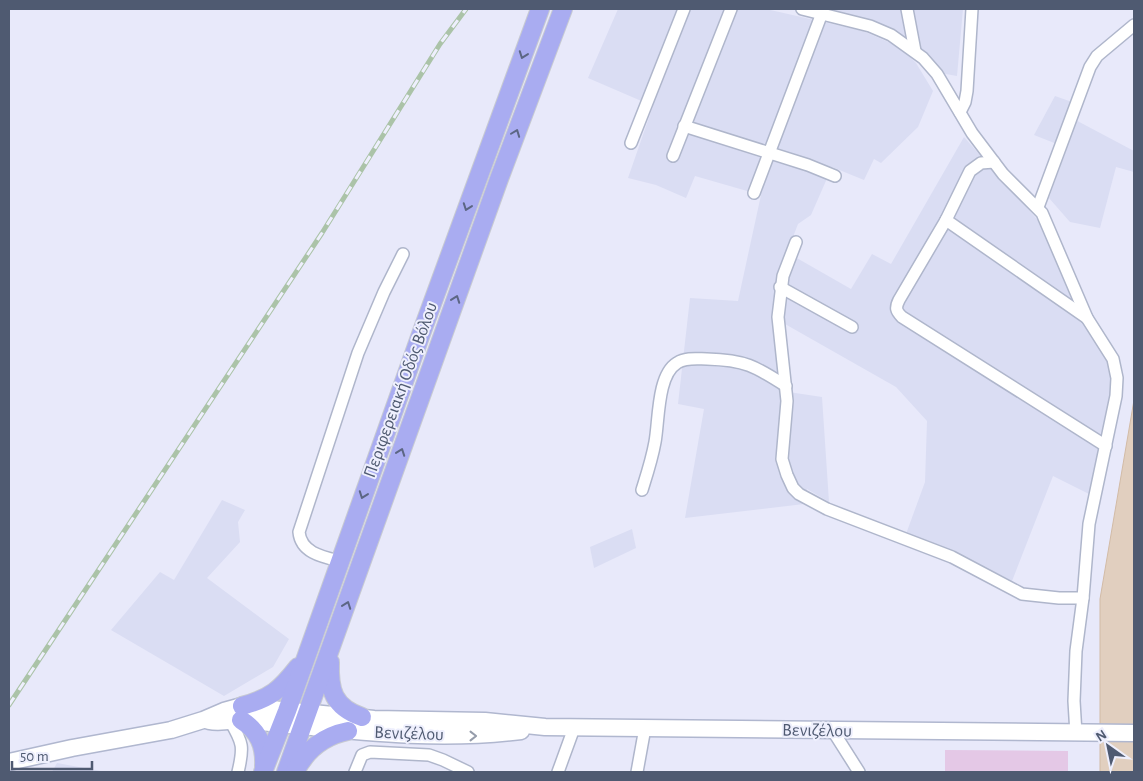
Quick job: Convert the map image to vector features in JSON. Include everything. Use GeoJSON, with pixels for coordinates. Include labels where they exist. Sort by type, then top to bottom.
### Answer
{"type":"FeatureCollection","features":[{"type":"Feature","properties":{"kind":"main road","name":"Περιφερειακή Οδός Βόλου"},"geometry":{"type":"LineString","coordinates":[[263,772],[540,9]]}},
{"type":"Feature","properties":{"kind":"main road","name":"Περιφερειακή Οδός Βόλου"},"geometry":{"type":"LineString","coordinates":[[286,772],[562,9]]}},
{"type":"Feature","properties":{"kind":"main road"},"geometry":{"type":"LineString","coordinates":[[330,651],[330,684],[335,698],[344,709],[362,717]]}},
{"type":"Feature","properties":{"kind":"main road"},"geometry":{"type":"LineString","coordinates":[[238,716],[274,693],[305,659]]}},
{"type":"Feature","properties":{"kind":"main road"},"geometry":{"type":"LineString","coordinates":[[9,762],[72,748],[171,730],[224,711],[238,716],[305,719]]}},
{"type":"Feature","properties":{"kind":"main road"},"geometry":{"type":"LineString","coordinates":[[238,716],[252,728],[260,740],[264,753],[263,772]]}},
{"type":"Feature","properties":{"kind":"main road","name":"Βενιζέλου"},"geometry":{"type":"LineString","coordinates":[[305,719],[362,717],[394,720],[485,721],[574,728],[1134,733]]}},
{"type":"Feature","properties":{"kind":"main road","name":"Βενιζέλου"},"geometry":{"type":"LineString","coordinates":[[305,719],[348,731],[436,736],[484,736],[545,727]]}},
{"type":"Feature","properties":{"kind":"main road"},"geometry":{"type":"LineString","coordinates":[[295,772],[306,754],[319,742],[335,734],[348,731]]}},
{"type":"Feature","properties":{"kind":"street"},"geometry":{"type":"LineString","coordinates":[[632,143],[684,9]]}},
{"type":"Feature","properties":{"kind":"street"},"geometry":{"type":"LineString","coordinates":[[673,156],[731,9]]}},
{"type":"Feature","properties":{"kind":"street"},"geometry":{"type":"LineString","coordinates":[[802,9],[822,13],[840,13],[891,35],[923,58],[936,74],[972,133],[1003,174],[1038,207],[1087,318],[1110,354],[1116,371],[1116,396],[1089,524],[1074,677],[1083,734]]}},
{"type":"Feature","properties":{"kind":"street"},"geometry":{"type":"LineString","coordinates":[[907,9],[915,51]]}},
{"type":"Feature","properties":{"kind":"street"},"geometry":{"type":"LineString","coordinates":[[960,112],[966,96],[972,9]]}},
{"type":"Feature","properties":{"kind":"street"},"geometry":{"type":"LineString","coordinates":[[754,193],[822,13]]}},
{"type":"Feature","properties":{"kind":"street"},"geometry":{"type":"LineString","coordinates":[[1038,207],[1090,67],[1097,56],[1134,25]]}},
{"type":"Feature","properties":{"kind":"street"},"geometry":{"type":"LineString","coordinates":[[684,126],[770,152],[835,176]]}},
{"type":"Feature","properties":{"kind":"street"},"geometry":{"type":"LineString","coordinates":[[994,162],[981,163],[972,168],[946,220],[896,306],[897,312],[902,317],[1106,446]]}},
{"type":"Feature","properties":{"kind":"street"},"geometry":{"type":"LineString","coordinates":[[946,220],[1087,318]]}},
{"type":"Feature","properties":{"kind":"street"},"geometry":{"type":"LineString","coordinates":[[796,242],[780,287],[778,328],[787,402],[782,460],[790,482],[799,494],[847,517],[969,565],[1022,594],[1060,598],[1083,598]]}},
{"type":"Feature","properties":{"kind":"street"},"geometry":{"type":"LineString","coordinates":[[340,561],[309,550],[301,542],[299,532],[358,353],[384,292],[403,254]]}},
{"type":"Feature","properties":{"kind":"street"},"geometry":{"type":"LineString","coordinates":[[780,287],[852,326]]}},
{"type":"Feature","properties":{"kind":"street"},"geometry":{"type":"LineString","coordinates":[[642,490],[652,459],[662,390],[668,374],[676,364],[685,359],[731,360],[760,369],[786,386]]}},
{"type":"Feature","properties":{"kind":"street"},"geometry":{"type":"LineString","coordinates":[[238,716],[242,749],[238,772]]}},
{"type":"Feature","properties":{"kind":"street"},"geometry":{"type":"LineString","coordinates":[[558,772],[574,728]]}},
{"type":"Feature","properties":{"kind":"street"},"geometry":{"type":"LineString","coordinates":[[637,772],[645,728]]}},
{"type":"Feature","properties":{"kind":"street"},"geometry":{"type":"LineString","coordinates":[[833,731],[859,772]]}},
{"type":"Feature","properties":{"kind":"street"},"geometry":{"type":"LineString","coordinates":[[356,772],[360,758],[370,752],[429,756],[468,772]]}},
{"type":"Feature","properties":{"kind":"shaded area"},"geometry":{"type":"Polygon","coordinates":[[[618,9],[766,9],[863,31],[900,47],[916,63],[933,91],[918,127],[881,163],[874,159],[864,180],[832,167],[811,215],[798,224],[783,263],[776,290],[774,319],[782,391],[822,397],[829,502],[807,489],[804,504],[685,518],[704,409],[678,404],[690,298],[738,301],[761,195],[695,176],[686,198],[656,185],[628,178],[653,106],[588,78],[618,9]]]}},
{"type":"Feature","properties":{"kind":"shaded area"},"geometry":{"type":"Polygon","coordinates":[[[820,9],[963,9],[957,76],[940,73],[928,57],[820,9]]]}},
{"type":"Feature","properties":{"kind":"shaded area"},"geometry":{"type":"Polygon","coordinates":[[[1055,96],[1072,102],[1068,116],[1134,151],[1134,172],[1116,167],[1100,228],[1070,222],[1049,198],[1067,148],[1034,135],[1055,96]]]}},
{"type":"Feature","properties":{"kind":"shaded area"},"geometry":{"type":"Polygon","coordinates":[[[964,137],[1043,226],[1109,364],[1111,385],[1105,435],[1089,494],[1053,476],[1012,581],[957,553],[906,534],[925,482],[927,421],[896,387],[785,324],[784,319],[786,285],[795,257],[851,289],[872,254],[891,264],[964,137]]]}},
{"type":"Feature","properties":{"kind":"shaded area"},"geometry":{"type":"Polygon","coordinates":[[[1134,400],[1134,772],[1100,772],[1100,599],[1134,400]]]}},
{"type":"Feature","properties":{"kind":"shaded area"},"geometry":{"type":"Polygon","coordinates":[[[222,500],[245,510],[238,522],[240,542],[207,578],[289,639],[273,667],[224,696],[111,630],[160,572],[174,580],[222,500]]]}},
{"type":"Feature","properties":{"kind":"shaded area"},"geometry":{"type":"Polygon","coordinates":[[[632,529],[636,548],[594,568],[590,547],[632,529]]]}},
{"type":"Feature","properties":{"kind":"shaded area"},"geometry":{"type":"Polygon","coordinates":[[[945,750],[1068,751],[1068,772],[945,772],[945,750]]]}},
{"type":"Feature","properties":{"kind":"shaded area"},"geometry":{"type":"Polygon","coordinates":[[[57,763],[106,772],[52,772],[57,763]]]}},
{"type":"Feature","properties":{"kind":"railway"},"geometry":{"type":"LineString","coordinates":[[9,705],[322,233],[440,44],[466,9]]}}]}
